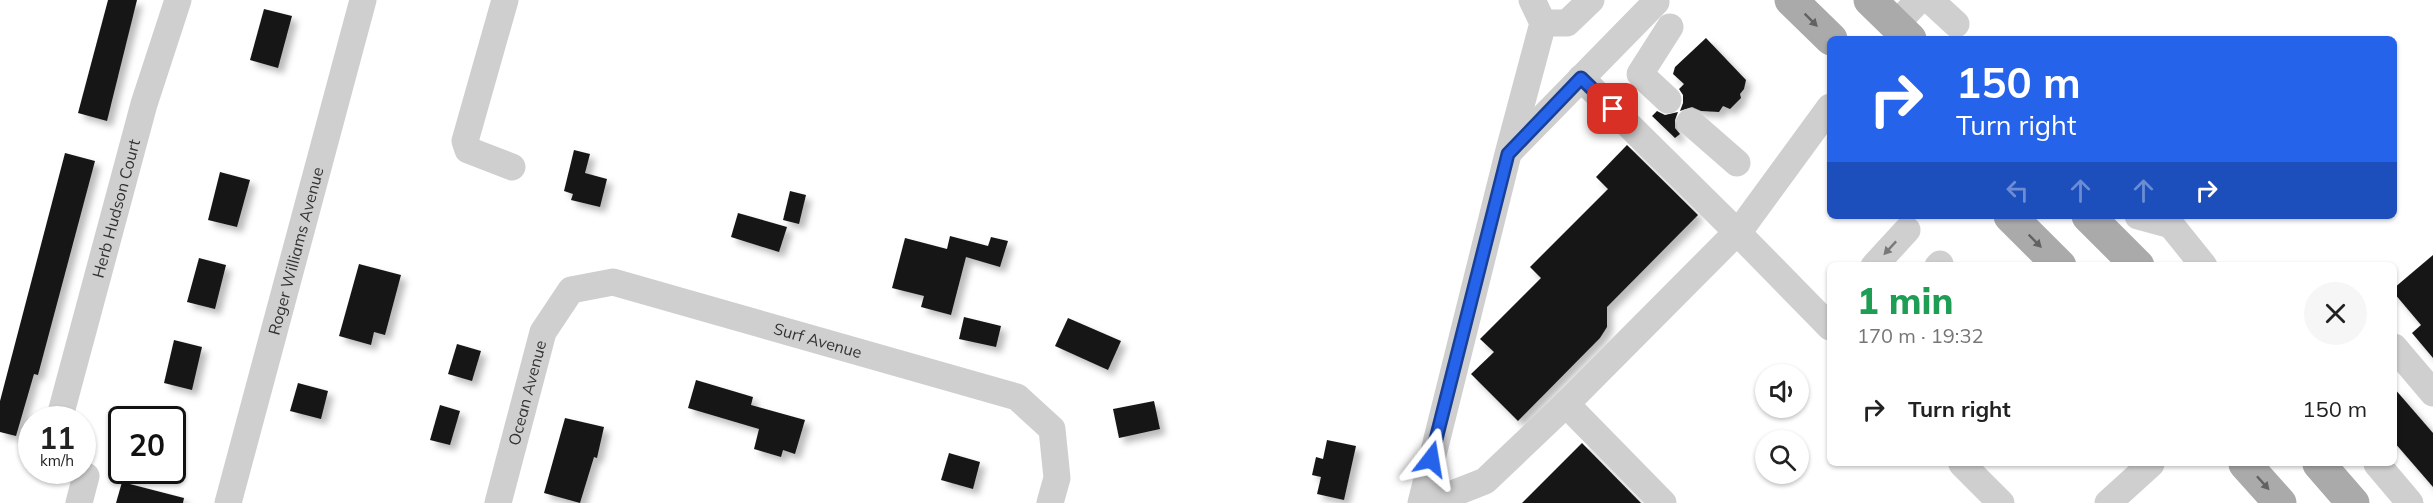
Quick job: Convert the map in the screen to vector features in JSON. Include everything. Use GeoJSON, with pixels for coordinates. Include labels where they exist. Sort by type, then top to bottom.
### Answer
{"type":"FeatureCollection","features":[{"type":"Feature","properties":{"kind":"main road"},"geometry":{"type":"LineString","coordinates":[[1791,0],[1828,36]]}},
{"type":"Feature","properties":{"kind":"main road"},"geometry":{"type":"LineString","coordinates":[[1870,0],[1896,34]]}},
{"type":"Feature","properties":{"kind":"main road"},"geometry":{"type":"LineString","coordinates":[[2013,219],[2056,262]]}},
{"type":"Feature","properties":{"kind":"main road"},"geometry":{"type":"LineString","coordinates":[[2107,221],[2135,262]]}},
{"type":"Feature","properties":{"kind":"main road"},"geometry":{"type":"LineString","coordinates":[[2247,466],[2280,503]]}},
{"type":"Feature","properties":{"kind":"main road"},"geometry":{"type":"LineString","coordinates":[[2321,466],[2354,503]]}},
{"type":"Feature","properties":{"kind":"street","name":"Herb Hudson Court"},"geometry":{"type":"LineString","coordinates":[[63,406],[144,104],[178,0]]}},
{"type":"Feature","properties":{"kind":"street","name":"Roger Williams Avenue"},"geometry":{"type":"LineString","coordinates":[[228,503],[363,0]]}},
{"type":"Feature","properties":{"kind":"street"},"geometry":{"type":"LineString","coordinates":[[505,0],[465,141],[468,150],[512,166]]}},
{"type":"Feature","properties":{"kind":"street"},"geometry":{"type":"LineString","coordinates":[[1420,503],[1508,154],[1537,12],[1566,23],[1591,0]]}},
{"type":"Feature","properties":{"kind":"street"},"geometry":{"type":"LineString","coordinates":[[1896,34],[1919,0]]}},
{"type":"Feature","properties":{"kind":"street"},"geometry":{"type":"LineString","coordinates":[[1930,0],[1956,24]]}},
{"type":"Feature","properties":{"kind":"street"},"geometry":{"type":"LineString","coordinates":[[1508,154],[1656,1]]}},
{"type":"Feature","properties":{"kind":"street"},"geometry":{"type":"LineString","coordinates":[[1668,100],[1640,74],[1670,27]]}},
{"type":"Feature","properties":{"kind":"street"},"geometry":{"type":"LineString","coordinates":[[1581,78],[1827,324]]}},
{"type":"Feature","properties":{"kind":"street"},"geometry":{"type":"LineString","coordinates":[[1429,503],[1485,481],[1566,404],[1737,232],[1827,111]]}},
{"type":"Feature","properties":{"kind":"street"},"geometry":{"type":"LineString","coordinates":[[1690,122],[1737,163]]}},
{"type":"Feature","properties":{"kind":"street"},"geometry":{"type":"LineString","coordinates":[[2149,219],[2171,225],[2202,262]]}},
{"type":"Feature","properties":{"kind":"street"},"geometry":{"type":"LineString","coordinates":[[1878,262],[1907,230]]}},
{"type":"Feature","properties":{"kind":"street","name":"Surf Avenue"},"geometry":{"type":"LineString","coordinates":[[571,290],[613,282],[1017,397],[1052,429],[1057,478],[1050,503]]}},
{"type":"Feature","properties":{"kind":"street","name":"Ocean Avenue"},"geometry":{"type":"LineString","coordinates":[[498,503],[543,332],[571,290]]}},
{"type":"Feature","properties":{"kind":"street"},"geometry":{"type":"LineString","coordinates":[[2397,351],[2433,393]]}},
{"type":"Feature","properties":{"kind":"street"},"geometry":{"type":"LineString","coordinates":[[1566,404],[1664,503]]}},
{"type":"Feature","properties":{"kind":"street"},"geometry":{"type":"LineString","coordinates":[[1964,466],[2001,503]]}},
{"type":"Feature","properties":{"kind":"street"},"geometry":{"type":"LineString","coordinates":[[2108,503],[2149,466]]}},
{"type":"Feature","properties":{"kind":"street"},"geometry":{"type":"LineString","coordinates":[[2378,466],[2410,503]]}},
{"type":"Feature","properties":{"kind":"street"},"geometry":{"type":"LineString","coordinates":[[79,503],[84,484]]}},
{"type":"Feature","properties":{"kind":"building"},"geometry":{"type":"Polygon","coordinates":[[[108,0],[137,0],[107,121],[78,113],[108,0]]]}},
{"type":"Feature","properties":{"kind":"building"},"geometry":{"type":"Polygon","coordinates":[[[264,9],[292,16],[278,68],[250,60],[264,9]]]}},
{"type":"Feature","properties":{"kind":"building"},"geometry":{"type":"Polygon","coordinates":[[[1706,38],[1746,80],[1740,94],[1741,98],[1730,109],[1723,106],[1719,112],[1701,111],[1692,107],[1680,111],[1683,95],[1679,89],[1684,84],[1673,74],[1675,67],[1706,38]]]}},
{"type":"Feature","properties":{"kind":"building"},"geometry":{"type":"Polygon","coordinates":[[[1657,111],[1665,115],[1678,112],[1675,128],[1680,134],[1675,138],[1652,116],[1657,111]]]}},
{"type":"Feature","properties":{"kind":"building"},"geometry":{"type":"Polygon","coordinates":[[[1627,145],[1698,215],[1607,307],[1607,327],[1600,338],[1518,421],[1471,374],[1494,352],[1480,339],[1541,278],[1530,267],[1608,189],[1596,177],[1627,145]]]}},
{"type":"Feature","properties":{"kind":"building"},"geometry":{"type":"Polygon","coordinates":[[[574,150],[590,154],[585,173],[607,179],[600,207],[571,200],[573,194],[564,191],[574,150]]]}},
{"type":"Feature","properties":{"kind":"building"},"geometry":{"type":"Polygon","coordinates":[[[65,153],[95,161],[38,375],[34,374],[25,406],[18,406],[16,436],[0,432],[0,401],[65,153]]]}},
{"type":"Feature","properties":{"kind":"building"},"geometry":{"type":"Polygon","coordinates":[[[220,172],[250,180],[237,227],[208,220],[220,172]]]}},
{"type":"Feature","properties":{"kind":"building"},"geometry":{"type":"Polygon","coordinates":[[[790,191],[806,195],[799,224],[783,220],[790,191]]]}},
{"type":"Feature","properties":{"kind":"building"},"geometry":{"type":"Polygon","coordinates":[[[738,213],[787,227],[779,252],[731,237],[738,213]]]}},
{"type":"Feature","properties":{"kind":"building"},"geometry":{"type":"Polygon","coordinates":[[[950,236],[988,246],[991,237],[1008,241],[1000,267],[966,257],[951,315],[921,307],[924,296],[892,288],[905,238],[947,249],[950,236]]]}},
{"type":"Feature","properties":{"kind":"building"},"geometry":{"type":"Polygon","coordinates":[[[2433,255],[2433,358],[2412,333],[2421,325],[2397,297],[2397,285],[2433,255]]]}},
{"type":"Feature","properties":{"kind":"building"},"geometry":{"type":"Polygon","coordinates":[[[199,258],[226,265],[215,309],[187,302],[199,258]]]}},
{"type":"Feature","properties":{"kind":"building"},"geometry":{"type":"Polygon","coordinates":[[[359,264],[401,275],[385,335],[374,332],[371,345],[339,336],[359,264]]]}},
{"type":"Feature","properties":{"kind":"building"},"geometry":{"type":"Polygon","coordinates":[[[964,317],[1001,326],[996,347],[959,339],[964,317]]]}},
{"type":"Feature","properties":{"kind":"building"},"geometry":{"type":"Polygon","coordinates":[[[1068,318],[1121,341],[1108,370],[1055,346],[1068,318]]]}},
{"type":"Feature","properties":{"kind":"building"},"geometry":{"type":"Polygon","coordinates":[[[174,340],[202,347],[192,390],[164,383],[174,340]]]}},
{"type":"Feature","properties":{"kind":"building"},"geometry":{"type":"Polygon","coordinates":[[[457,344],[481,351],[472,381],[448,374],[457,344]]]}},
{"type":"Feature","properties":{"kind":"building"},"geometry":{"type":"Polygon","coordinates":[[[696,380],[753,397],[751,405],[805,420],[795,454],[783,450],[781,457],[754,449],[759,429],[688,408],[696,380]]]}},
{"type":"Feature","properties":{"kind":"building"},"geometry":{"type":"Polygon","coordinates":[[[298,383],[328,391],[321,419],[290,411],[298,383]]]}},
{"type":"Feature","properties":{"kind":"building"},"geometry":{"type":"Polygon","coordinates":[[[2397,391],[2433,433],[2433,487],[2397,445],[2397,391]]]}},
{"type":"Feature","properties":{"kind":"building"},"geometry":{"type":"Polygon","coordinates":[[[1154,401],[1160,429],[1119,438],[1113,409],[1154,401]]]}},
{"type":"Feature","properties":{"kind":"building"},"geometry":{"type":"Polygon","coordinates":[[[440,405],[460,411],[450,445],[430,440],[440,405]]]}},
{"type":"Feature","properties":{"kind":"building"},"geometry":{"type":"Polygon","coordinates":[[[565,418],[604,427],[597,458],[594,457],[580,503],[544,493],[565,418]]]}},
{"type":"Feature","properties":{"kind":"building"},"geometry":{"type":"Polygon","coordinates":[[[1327,440],[1356,446],[1344,500],[1317,494],[1321,477],[1312,475],[1316,457],[1323,459],[1327,440]]]}},
{"type":"Feature","properties":{"kind":"building"},"geometry":{"type":"Polygon","coordinates":[[[1582,443],[1641,503],[1522,503],[1582,443]]]}},
{"type":"Feature","properties":{"kind":"building"},"geometry":{"type":"Polygon","coordinates":[[[949,453],[980,462],[973,489],[941,480],[949,453]]]}},
{"type":"Feature","properties":{"kind":"building"},"geometry":{"type":"Polygon","coordinates":[[[121,484],[130,484],[184,498],[183,503],[116,503],[121,484]]]}},
{"type":"Feature","properties":{"kind":"route"},"geometry":{"type":"LineString","coordinates":[[1431,459],[1508,154],[1581,78],[1613,109]]}}]}
